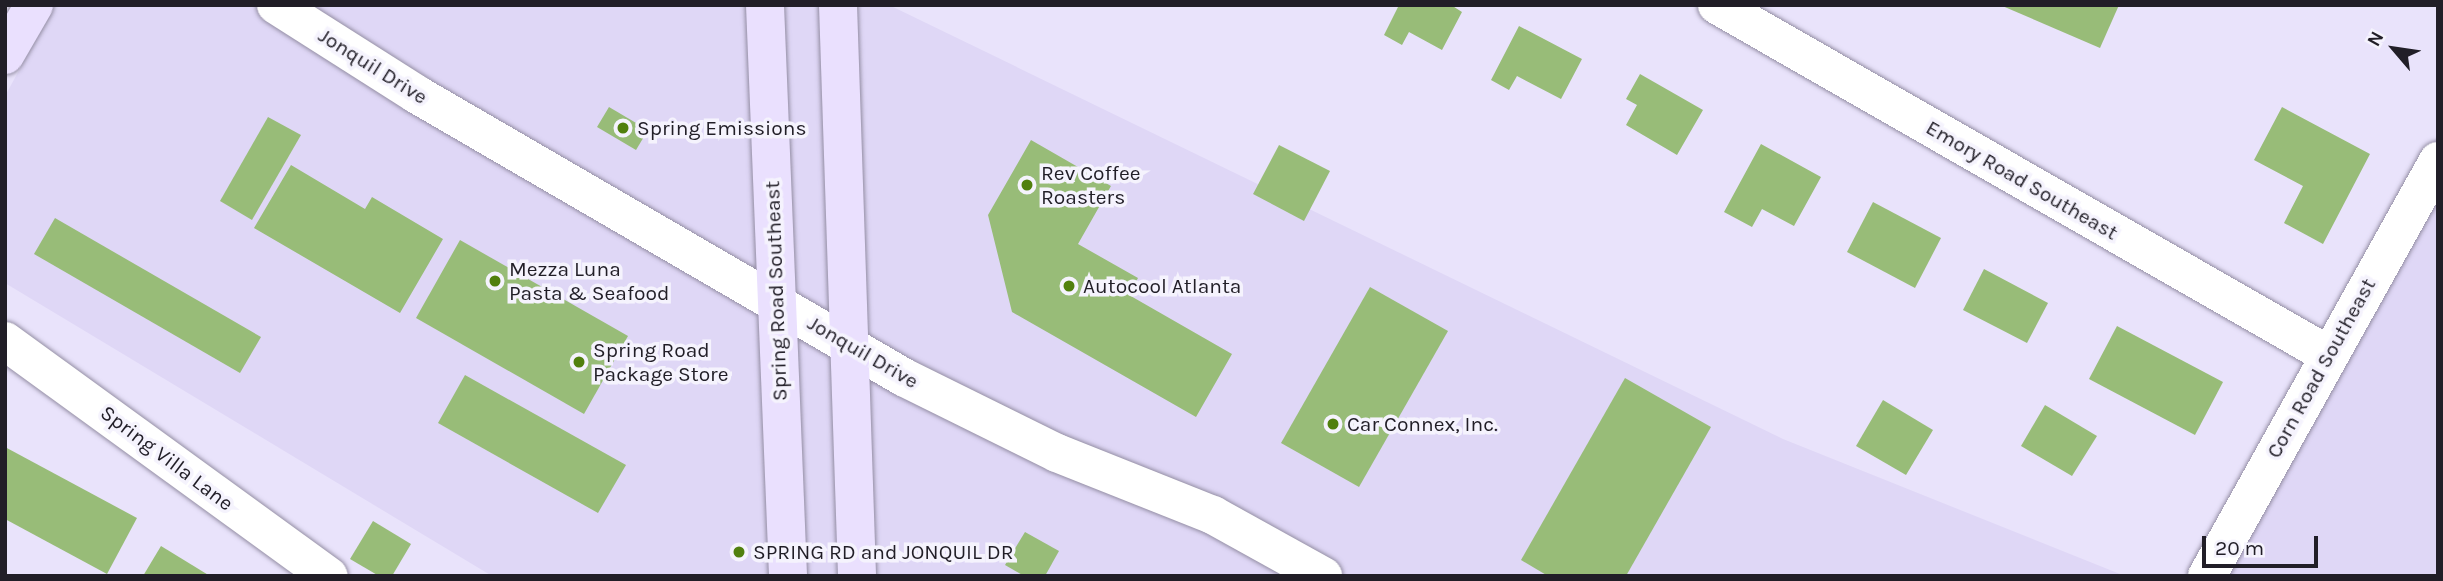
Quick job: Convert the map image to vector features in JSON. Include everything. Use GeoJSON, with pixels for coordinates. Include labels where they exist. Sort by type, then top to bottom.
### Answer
{"type":"FeatureCollection","features":[{"type":"Feature","properties":{"kind":"main road"},"geometry":{"type":"LineString","coordinates":[[5,55],[34,5]]}},
{"type":"Feature","properties":{"kind":"main road","name":"Spring Road Southeast"},"geometry":{"type":"LineString","coordinates":[[765,5],[788,576]]}},
{"type":"Feature","properties":{"kind":"main road"},"geometry":{"type":"LineString","coordinates":[[838,5],[852,346],[857,576]]}},
{"type":"Feature","properties":{"kind":"street","name":"Jonquil Drive"},"geometry":{"type":"LineString","coordinates":[[276,5],[428,101],[852,346],[1019,435],[1213,515],[1324,576]]}},
{"type":"Feature","properties":{"kind":"street","name":"Emory Road Southeast"},"geometry":{"type":"LineString","coordinates":[[1717,5],[2327,354]]}},
{"type":"Feature","properties":{"kind":"street","name":"Corn Road Southeast"},"geometry":{"type":"LineString","coordinates":[[2207,576],[2327,354],[2438,161]]}},
{"type":"Feature","properties":{"kind":"street","name":"Spring Villa Lane"},"geometry":{"type":"LineString","coordinates":[[5,341],[329,576]]}},
{"type":"Feature","properties":{"kind":"shaded area"},"geometry":{"type":"Polygon","coordinates":[[[55,5],[889,5],[1783,439],[2125,576],[492,576],[5,283],[5,96],[55,5]]]}},
{"type":"Feature","properties":{"kind":"shaded area"},"geometry":{"type":"Polygon","coordinates":[[[2438,134],[2438,576],[2188,576],[2438,134]]]}},
{"type":"Feature","properties":{"kind":"building"},"geometry":{"type":"Polygon","coordinates":[[[1399,5],[1451,5],[1462,12],[1442,50],[1409,32],[1402,45],[1384,35],[1399,5]]]}},
{"type":"Feature","properties":{"kind":"building"},"geometry":{"type":"Polygon","coordinates":[[[2000,5],[2119,5],[2100,48],[2000,5]]]}},
{"type":"Feature","properties":{"kind":"building"},"geometry":{"type":"Polygon","coordinates":[[[1519,26],[1582,59],[1561,99],[1517,76],[1509,90],[1491,80],[1519,26]]]}},
{"type":"Feature","properties":{"kind":"building"},"geometry":{"type":"Polygon","coordinates":[[[1640,74],[1703,110],[1677,155],[1626,125],[1637,105],[1626,99],[1640,74]]]}},
{"type":"Feature","properties":{"kind":"building","name":"Spring Emissions"},"geometry":{"type":"Polygon","coordinates":[[[609,107],[648,130],[636,150],[597,127],[609,107]]]}},
{"type":"Feature","properties":{"kind":"building"},"geometry":{"type":"Polygon","coordinates":[[[2282,107],[2370,154],[2323,244],[2284,223],[2303,186],[2254,160],[2282,107]]]}},
{"type":"Feature","properties":{"kind":"building"},"geometry":{"type":"Polygon","coordinates":[[[268,117],[301,135],[252,220],[220,201],[268,117]]]}},
{"type":"Feature","properties":{"kind":"building","name":"Autocool Atlanta"},"geometry":{"type":"Polygon","coordinates":[[[1031,140],[1111,186],[1078,244],[1138,278],[1129,295],[1232,354],[1196,417],[1012,312],[988,215],[1031,140]]]}},
{"type":"Feature","properties":{"kind":"building"},"geometry":{"type":"Polygon","coordinates":[[[1761,144],[1821,177],[1794,226],[1762,209],[1752,227],[1724,212],[1761,144]]]}},
{"type":"Feature","properties":{"kind":"building"},"geometry":{"type":"Polygon","coordinates":[[[1279,145],[1330,171],[1304,221],[1253,194],[1279,145]]]}},
{"type":"Feature","properties":{"kind":"building"},"geometry":{"type":"Polygon","coordinates":[[[291,165],[365,209],[372,197],[443,239],[400,313],[254,228],[291,165]]]}},
{"type":"Feature","properties":{"kind":"building"},"geometry":{"type":"Polygon","coordinates":[[[1873,202],[1941,238],[1915,288],[1847,252],[1873,202]]]}},
{"type":"Feature","properties":{"kind":"building"},"geometry":{"type":"Polygon","coordinates":[[[55,218],[261,337],[240,373],[34,254],[55,218]]]}},
{"type":"Feature","properties":{"kind":"building"},"geometry":{"type":"Polygon","coordinates":[[[460,240],[628,336],[584,414],[416,318],[460,240]]]}},
{"type":"Feature","properties":{"kind":"building"},"geometry":{"type":"Polygon","coordinates":[[[1984,269],[2048,303],[2027,343],[1963,310],[1984,269]]]}},
{"type":"Feature","properties":{"kind":"building"},"geometry":{"type":"Polygon","coordinates":[[[1370,287],[1448,331],[1359,487],[1281,443],[1370,287]]]}},
{"type":"Feature","properties":{"kind":"building"},"geometry":{"type":"Polygon","coordinates":[[[2117,326],[2223,382],[2195,435],[2089,379],[2117,326]]]}},
{"type":"Feature","properties":{"kind":"building"},"geometry":{"type":"Polygon","coordinates":[[[465,375],[626,465],[598,513],[438,423],[465,375]]]}},
{"type":"Feature","properties":{"kind":"building"},"geometry":{"type":"Polygon","coordinates":[[[1625,378],[1711,427],[1626,576],[1548,576],[1521,560],[1625,378]]]}},
{"type":"Feature","properties":{"kind":"building"},"geometry":{"type":"Polygon","coordinates":[[[1883,400],[1933,430],[1906,475],[1856,446],[1883,400]]]}},
{"type":"Feature","properties":{"kind":"building"},"geometry":{"type":"Polygon","coordinates":[[[2045,405],[2097,436],[2072,476],[2021,446],[2045,405]]]}},
{"type":"Feature","properties":{"kind":"building"},"geometry":{"type":"Polygon","coordinates":[[[5,447],[137,518],[107,574],[5,519],[5,447]]]}},
{"type":"Feature","properties":{"kind":"building"},"geometry":{"type":"Polygon","coordinates":[[[373,521],[411,544],[392,576],[379,576],[350,559],[373,521]]]}},
{"type":"Feature","properties":{"kind":"building"},"geometry":{"type":"Polygon","coordinates":[[[1025,532],[1059,551],[1045,576],[1024,576],[1005,565],[1025,532]]]}},
{"type":"Feature","properties":{"kind":"building"},"geometry":{"type":"Polygon","coordinates":[[[161,546],[210,576],[143,576],[161,546]]]}},
{"type":"Feature","properties":{"kind":"place","name":"Spring Emissions"},"geometry":{"type":"Point","coordinates":[623,128]}},
{"type":"Feature","properties":{"kind":"place","name":"Rev Coffee Roasters"},"geometry":{"type":"Point","coordinates":[1027,185]}},
{"type":"Feature","properties":{"kind":"place","name":"Mezza Luna Pasta & Seafood"},"geometry":{"type":"Point","coordinates":[495,281]}},
{"type":"Feature","properties":{"kind":"place","name":"Autocool Atlanta"},"geometry":{"type":"Point","coordinates":[1069,286]}},
{"type":"Feature","properties":{"kind":"place","name":"Spring Road Package Store"},"geometry":{"type":"Point","coordinates":[579,362]}},
{"type":"Feature","properties":{"kind":"place","name":"Car Connex, Inc."},"geometry":{"type":"Point","coordinates":[1333,424]}},
{"type":"Feature","properties":{"kind":"place","name":"SPRING RD and JONQUIL DR"},"geometry":{"type":"Point","coordinates":[739,552]}}]}
